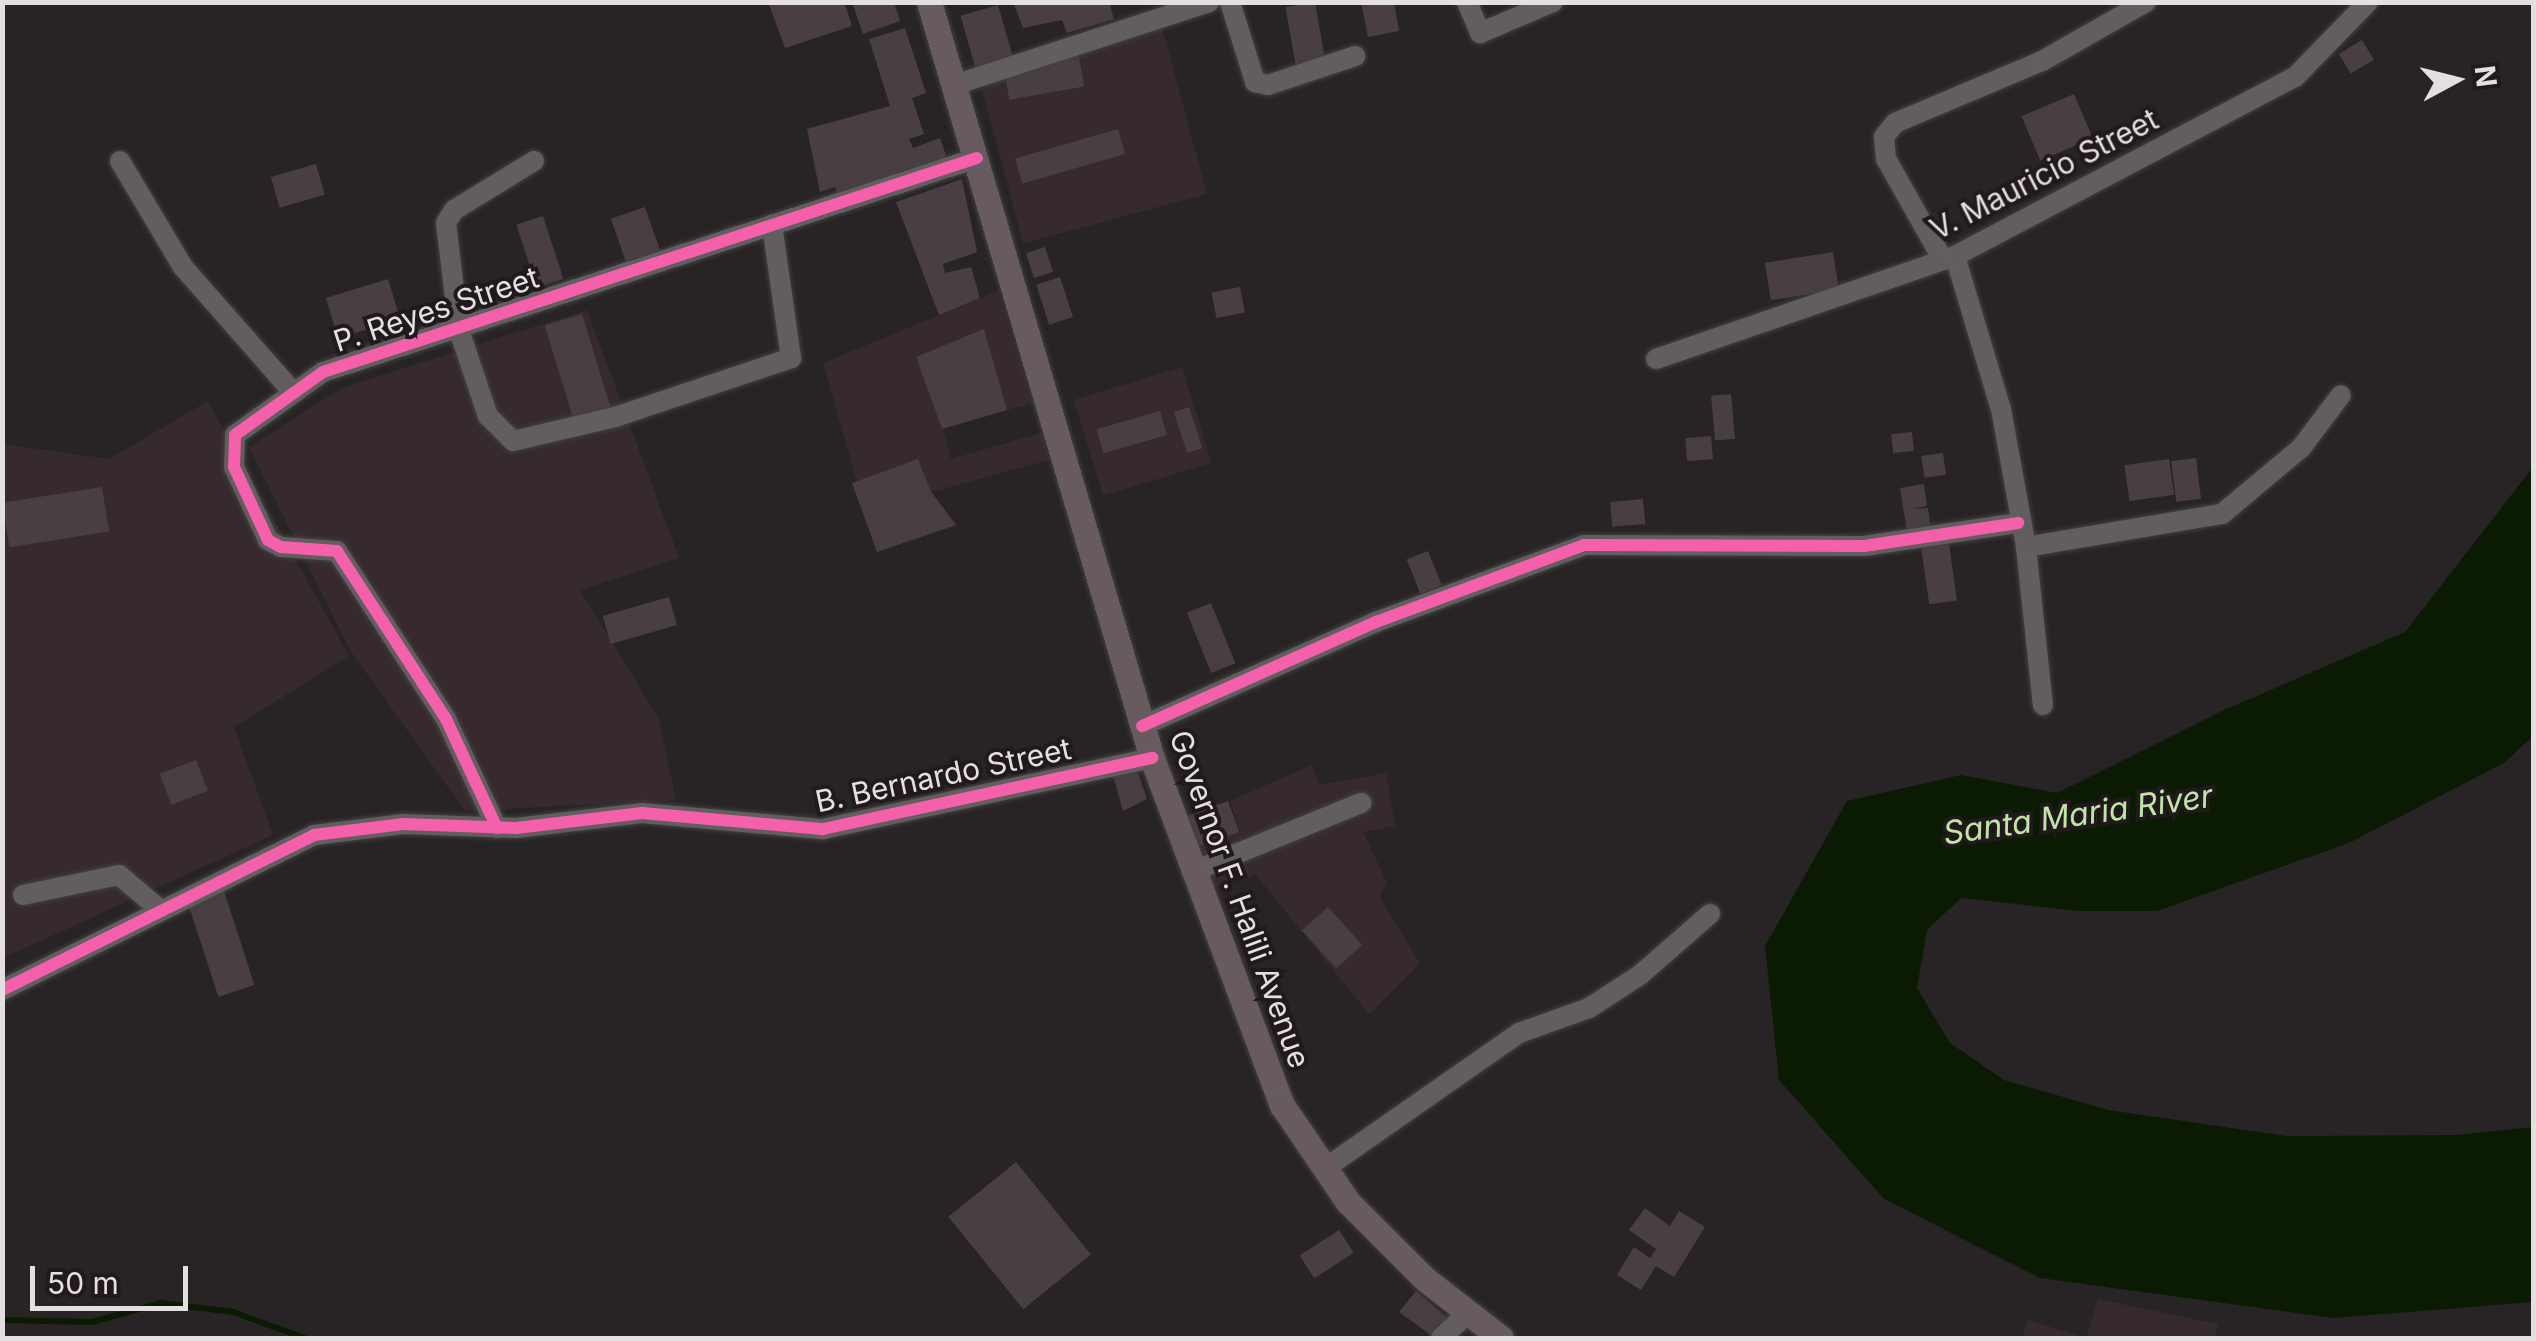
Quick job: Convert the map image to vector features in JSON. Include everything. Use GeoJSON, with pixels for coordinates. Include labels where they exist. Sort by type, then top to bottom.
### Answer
{"type":"FeatureCollection","features":[{"type":"Feature","properties":{"kind":"main road","name":"Governor F. Halili Avenue"},"geometry":{"type":"LineString","coordinates":[[929,2],[1152,758],[1282,1105],[1324,1169],[1397,1253],[1501,1338]]}},
{"type":"Feature","properties":{"kind":"street"},"geometry":{"type":"LineString","coordinates":[[954,85],[1209,2]]}},
{"type":"Feature","properties":{"kind":"street"},"geometry":{"type":"LineString","coordinates":[[1230,2],[1255,82],[1268,84],[1355,56]]}},
{"type":"Feature","properties":{"kind":"street"},"geometry":{"type":"LineString","coordinates":[[1466,2],[1480,33],[1553,2]]}},
{"type":"Feature","properties":{"kind":"street"},"geometry":{"type":"LineString","coordinates":[[2043,706],[2026,547],[2018,522],[2001,409],[1949,258],[1886,159],[1884,137],[1896,123],[2042,61],[2146,2]]}},
{"type":"Feature","properties":{"kind":"street","name":"V. Mauricio Street"},"geometry":{"type":"LineString","coordinates":[[1656,359],[1949,258],[2295,76],[2368,2]]}},
{"type":"Feature","properties":{"kind":"street","name":"P. Reyes Street"},"geometry":{"type":"LineString","coordinates":[[497,828],[446,719],[337,550],[281,547],[268,540],[231,448],[236,435],[322,372],[977,158]]}},
{"type":"Feature","properties":{"kind":"street"},"geometry":{"type":"LineString","coordinates":[[120,161],[184,268],[293,392]]}},
{"type":"Feature","properties":{"kind":"street"},"geometry":{"type":"LineString","coordinates":[[534,161],[454,210],[446,222],[459,330],[488,416],[513,441],[615,417],[791,358],[772,224]]}},
{"type":"Feature","properties":{"kind":"street"},"geometry":{"type":"LineString","coordinates":[[2026,547],[2222,514],[2301,448],[2340,396]]}},
{"type":"Feature","properties":{"kind":"street"},"geometry":{"type":"LineString","coordinates":[[1142,726],[1376,622],[1584,544],[1864,546],[2018,522]]}},
{"type":"Feature","properties":{"kind":"street","name":"B. Bernardo Street"},"geometry":{"type":"LineString","coordinates":[[2,990],[158,908],[314,836],[403,824],[497,828],[642,813],[823,829],[1152,758]]}},
{"type":"Feature","properties":{"kind":"street"},"geometry":{"type":"LineString","coordinates":[[1192,872],[1361,803]]}},
{"type":"Feature","properties":{"kind":"street"},"geometry":{"type":"LineString","coordinates":[[23,896],[119,876],[158,908]]}},
{"type":"Feature","properties":{"kind":"street"},"geometry":{"type":"LineString","coordinates":[[1324,1169],[1519,1033],[1589,1008],[1640,974],[1710,914]]}},
{"type":"Feature","properties":{"kind":"street"},"geometry":{"type":"LineString","coordinates":[[1441,1338],[1468,1313]]}},
{"type":"Feature","properties":{"kind":"shaded area"},"geometry":{"type":"Polygon","coordinates":[[[1161,23],[1207,194],[1023,243],[977,72],[1161,23]]]}},
{"type":"Feature","properties":{"kind":"shaded area"},"geometry":{"type":"Polygon","coordinates":[[[998,291],[1032,403],[943,429],[951,459],[1041,433],[1049,460],[932,492],[956,525],[877,552],[823,363],[998,291]]]}},
{"type":"Feature","properties":{"kind":"shaded area"},"geometry":{"type":"Polygon","coordinates":[[[587,310],[679,558],[580,590],[659,719],[676,800],[465,811],[350,650],[249,447],[342,388],[587,310]]]}},
{"type":"Feature","properties":{"kind":"shaded area"},"geometry":{"type":"Polygon","coordinates":[[[1182,367],[1211,463],[1103,496],[1074,400],[1182,367]]]}},
{"type":"Feature","properties":{"kind":"shaded area"},"geometry":{"type":"Polygon","coordinates":[[[208,401],[349,656],[234,727],[273,835],[3,958],[3,444],[109,459],[208,401]]]}},
{"type":"Feature","properties":{"kind":"shaded area"},"geometry":{"type":"Polygon","coordinates":[[[1312,765],[1319,785],[1386,773],[1395,826],[1363,832],[1387,883],[1379,896],[1420,963],[1369,1014],[1256,875],[1210,889],[1195,847],[1240,832],[1230,801],[1312,765]]]}},
{"type":"Feature","properties":{"kind":"shaded area"},"geometry":{"type":"Polygon","coordinates":[[[2098,1299],[2218,1324],[2215,1338],[2086,1338],[2098,1299]]]}},
{"type":"Feature","properties":{"kind":"shaded area"},"geometry":{"type":"Polygon","coordinates":[[[2028,1320],[2086,1338],[2022,1338],[2028,1320]]]}},
{"type":"Feature","properties":{"kind":"water","name":"Santa Maria River"},"geometry":{"type":"Polygon","coordinates":[[[2533,467],[2533,736],[2504,763],[2349,843],[2157,911],[2078,911],[1961,898],[1927,930],[1917,988],[1950,1043],[2004,1080],[2108,1110],[2286,1136],[2456,1135],[2533,1127],[2533,1302],[2333,1318],[2040,1278],[1884,1199],[1779,1080],[1765,946],[1847,801],[1961,775],[2057,793],[2222,711],[2405,632],[2533,467]]]}},
{"type":"Feature","properties":{"kind":"building"},"geometry":{"type":"Polygon","coordinates":[[[768,2],[844,2],[852,26],[785,48],[768,2]]]}},
{"type":"Feature","properties":{"kind":"building"},"geometry":{"type":"Polygon","coordinates":[[[852,2],[894,2],[900,21],[863,34],[852,2]]]}},
{"type":"Feature","properties":{"kind":"building"},"geometry":{"type":"Polygon","coordinates":[[[1013,2],[1109,2],[1114,19],[1067,33],[1062,20],[1023,28],[1013,2]]]}},
{"type":"Feature","properties":{"kind":"building"},"geometry":{"type":"Polygon","coordinates":[[[1315,2],[1325,59],[1296,64],[1285,7],[1315,2]]]}},
{"type":"Feature","properties":{"kind":"building"},"geometry":{"type":"Polygon","coordinates":[[[1361,2],[1394,2],[1399,31],[1368,37],[1361,2]]]}},
{"type":"Feature","properties":{"kind":"building"},"geometry":{"type":"Polygon","coordinates":[[[998,5],[1013,56],[975,67],[961,16],[998,5]]]}},
{"type":"Feature","properties":{"kind":"building"},"geometry":{"type":"Polygon","coordinates":[[[905,28],[926,93],[912,98],[924,134],[909,139],[913,148],[940,138],[948,161],[839,200],[835,187],[820,192],[807,129],[890,106],[869,39],[905,28]]]}},
{"type":"Feature","properties":{"kind":"building"},"geometry":{"type":"Polygon","coordinates":[[[2362,40],[2374,60],[2351,74],[2339,54],[2362,40]]]}},
{"type":"Feature","properties":{"kind":"building"},"geometry":{"type":"Polygon","coordinates":[[[1078,51],[1084,86],[1009,100],[1003,64],[1078,51]]]}},
{"type":"Feature","properties":{"kind":"building"},"geometry":{"type":"Polygon","coordinates":[[[2074,94],[2093,138],[2040,160],[2022,116],[2074,94]]]}},
{"type":"Feature","properties":{"kind":"building"},"geometry":{"type":"Polygon","coordinates":[[[1118,129],[1125,154],[1022,183],[1015,158],[1118,129]]]}},
{"type":"Feature","properties":{"kind":"building"},"geometry":{"type":"Polygon","coordinates":[[[316,164],[325,195],[280,208],[271,177],[316,164]]]}},
{"type":"Feature","properties":{"kind":"building"},"geometry":{"type":"Polygon","coordinates":[[[962,179],[977,252],[943,264],[945,273],[971,267],[980,298],[939,315],[896,202],[962,179]]]}},
{"type":"Feature","properties":{"kind":"building"},"geometry":{"type":"Polygon","coordinates":[[[645,207],[660,250],[626,262],[611,219],[645,207]]]}},
{"type":"Feature","properties":{"kind":"building"},"geometry":{"type":"Polygon","coordinates":[[[543,216],[563,279],[537,287],[516,225],[543,216]]]}},
{"type":"Feature","properties":{"kind":"building"},"geometry":{"type":"Polygon","coordinates":[[[1045,247],[1053,272],[1034,278],[1026,253],[1045,247]]]}},
{"type":"Feature","properties":{"kind":"building"},"geometry":{"type":"Polygon","coordinates":[[[1833,252],[1839,290],[1771,300],[1765,263],[1833,252]]]}},
{"type":"Feature","properties":{"kind":"building"},"geometry":{"type":"Polygon","coordinates":[[[1060,277],[1073,317],[1049,325],[1036,285],[1060,277]]]}},
{"type":"Feature","properties":{"kind":"building"},"geometry":{"type":"Polygon","coordinates":[[[388,279],[400,319],[338,338],[326,298],[388,279]]]}},
{"type":"Feature","properties":{"kind":"building"},"geometry":{"type":"Polygon","coordinates":[[[1240,287],[1245,313],[1216,318],[1212,293],[1240,287]]]}},
{"type":"Feature","properties":{"kind":"building"},"geometry":{"type":"Polygon","coordinates":[[[582,314],[612,413],[575,425],[545,325],[582,314]]]}},
{"type":"Feature","properties":{"kind":"building"},"geometry":{"type":"Polygon","coordinates":[[[984,329],[1007,410],[942,429],[916,357],[984,329]]]}},
{"type":"Feature","properties":{"kind":"building"},"geometry":{"type":"Polygon","coordinates":[[[1731,394],[1735,439],[1715,441],[1711,396],[1731,394]]]}},
{"type":"Feature","properties":{"kind":"building"},"geometry":{"type":"Polygon","coordinates":[[[1189,407],[1202,448],[1187,453],[1174,412],[1189,407]]]}},
{"type":"Feature","properties":{"kind":"building"},"geometry":{"type":"Polygon","coordinates":[[[1160,411],[1167,435],[1103,453],[1097,429],[1160,411]]]}},
{"type":"Feature","properties":{"kind":"building"},"geometry":{"type":"Polygon","coordinates":[[[1912,432],[1914,451],[1893,453],[1891,434],[1912,432]]]}},
{"type":"Feature","properties":{"kind":"building"},"geometry":{"type":"Polygon","coordinates":[[[1711,436],[1713,459],[1687,461],[1685,438],[1711,436]]]}},
{"type":"Feature","properties":{"kind":"building"},"geometry":{"type":"Polygon","coordinates":[[[1943,453],[1946,475],[1924,478],[1921,456],[1943,453]]]}},
{"type":"Feature","properties":{"kind":"building"},"geometry":{"type":"Polygon","coordinates":[[[2196,458],[2201,499],[2176,502],[2171,461],[2196,458]]]}},
{"type":"Feature","properties":{"kind":"building"},"geometry":{"type":"Polygon","coordinates":[[[918,459],[931,492],[956,525],[877,552],[852,483],[918,459]]]}},
{"type":"Feature","properties":{"kind":"building"},"geometry":{"type":"Polygon","coordinates":[[[2169,459],[2174,495],[2129,501],[2124,465],[2169,459]]]}},
{"type":"Feature","properties":{"kind":"building"},"geometry":{"type":"Polygon","coordinates":[[[1924,484],[1927,506],[1910,509],[1928,508],[1931,530],[1907,532],[1900,488],[1924,484]]]}},
{"type":"Feature","properties":{"kind":"building"},"geometry":{"type":"Polygon","coordinates":[[[102,487],[109,531],[9,547],[2,503],[102,487]]]}},
{"type":"Feature","properties":{"kind":"building"},"geometry":{"type":"Polygon","coordinates":[[[1643,499],[1645,524],[1612,527],[1610,502],[1643,499]]]}},
{"type":"Feature","properties":{"kind":"building"},"geometry":{"type":"Polygon","coordinates":[[[1949,544],[1957,600],[1929,604],[1921,548],[1949,544]]]}},
{"type":"Feature","properties":{"kind":"building"},"geometry":{"type":"Polygon","coordinates":[[[1428,551],[1442,585],[1421,594],[1407,560],[1428,551]]]}},
{"type":"Feature","properties":{"kind":"building"},"geometry":{"type":"Polygon","coordinates":[[[669,597],[677,625],[611,644],[603,616],[669,597]]]}},
{"type":"Feature","properties":{"kind":"building"},"geometry":{"type":"Polygon","coordinates":[[[1211,603],[1235,663],[1211,673],[1187,613],[1211,603]]]}},
{"type":"Feature","properties":{"kind":"building"},"geometry":{"type":"Polygon","coordinates":[[[196,760],[208,791],[171,805],[160,774],[196,760]]]}},
{"type":"Feature","properties":{"kind":"building"},"geometry":{"type":"Polygon","coordinates":[[[1137,770],[1147,799],[1123,811],[1113,775],[1137,770]]]}},
{"type":"Feature","properties":{"kind":"building"},"geometry":{"type":"Polygon","coordinates":[[[1228,801],[1239,832],[1195,848],[1184,817],[1228,801]]]}},
{"type":"Feature","properties":{"kind":"building"},"geometry":{"type":"Polygon","coordinates":[[[223,888],[255,985],[218,997],[187,900],[223,888]]]}},
{"type":"Feature","properties":{"kind":"building"},"geometry":{"type":"Polygon","coordinates":[[[1328,907],[1362,945],[1336,968],[1302,930],[1328,907]]]}},
{"type":"Feature","properties":{"kind":"building"},"geometry":{"type":"Polygon","coordinates":[[[1016,1162],[1091,1254],[1023,1309],[948,1217],[1016,1162]]]}},
{"type":"Feature","properties":{"kind":"building"},"geometry":{"type":"Polygon","coordinates":[[[1645,1208],[1670,1226],[1679,1211],[1705,1227],[1674,1277],[1656,1266],[1641,1290],[1617,1275],[1634,1247],[1650,1258],[1656,1249],[1629,1230],[1645,1208]]]}},
{"type":"Feature","properties":{"kind":"building"},"geometry":{"type":"Polygon","coordinates":[[[1339,1230],[1354,1253],[1314,1278],[1300,1256],[1339,1230]]]}},
{"type":"Feature","properties":{"kind":"building"},"geometry":{"type":"Polygon","coordinates":[[[1416,1291],[1450,1320],[1435,1338],[1399,1312],[1416,1291]]]}},
{"type":"Feature","properties":{"kind":"waterway"},"geometry":{"type":"LineString","coordinates":[[2,1320],[92,1322],[161,1303],[233,1312],[305,1338]]}},
{"type":"Feature","properties":{"kind":"cycle path"},"geometry":{"type":"LineString","coordinates":[[497,828],[446,719],[337,551],[281,547],[268,540],[234,467],[235,435],[323,372],[977,158]]}},
{"type":"Feature","properties":{"kind":"cycle path"},"geometry":{"type":"LineString","coordinates":[[1142,726],[1376,622],[1584,545],[1864,546],[2018,523]]}},
{"type":"Feature","properties":{"kind":"cycle path"},"geometry":{"type":"LineString","coordinates":[[2,990],[314,835],[403,824],[516,828],[642,813],[823,829],[1152,758]]}}]}
